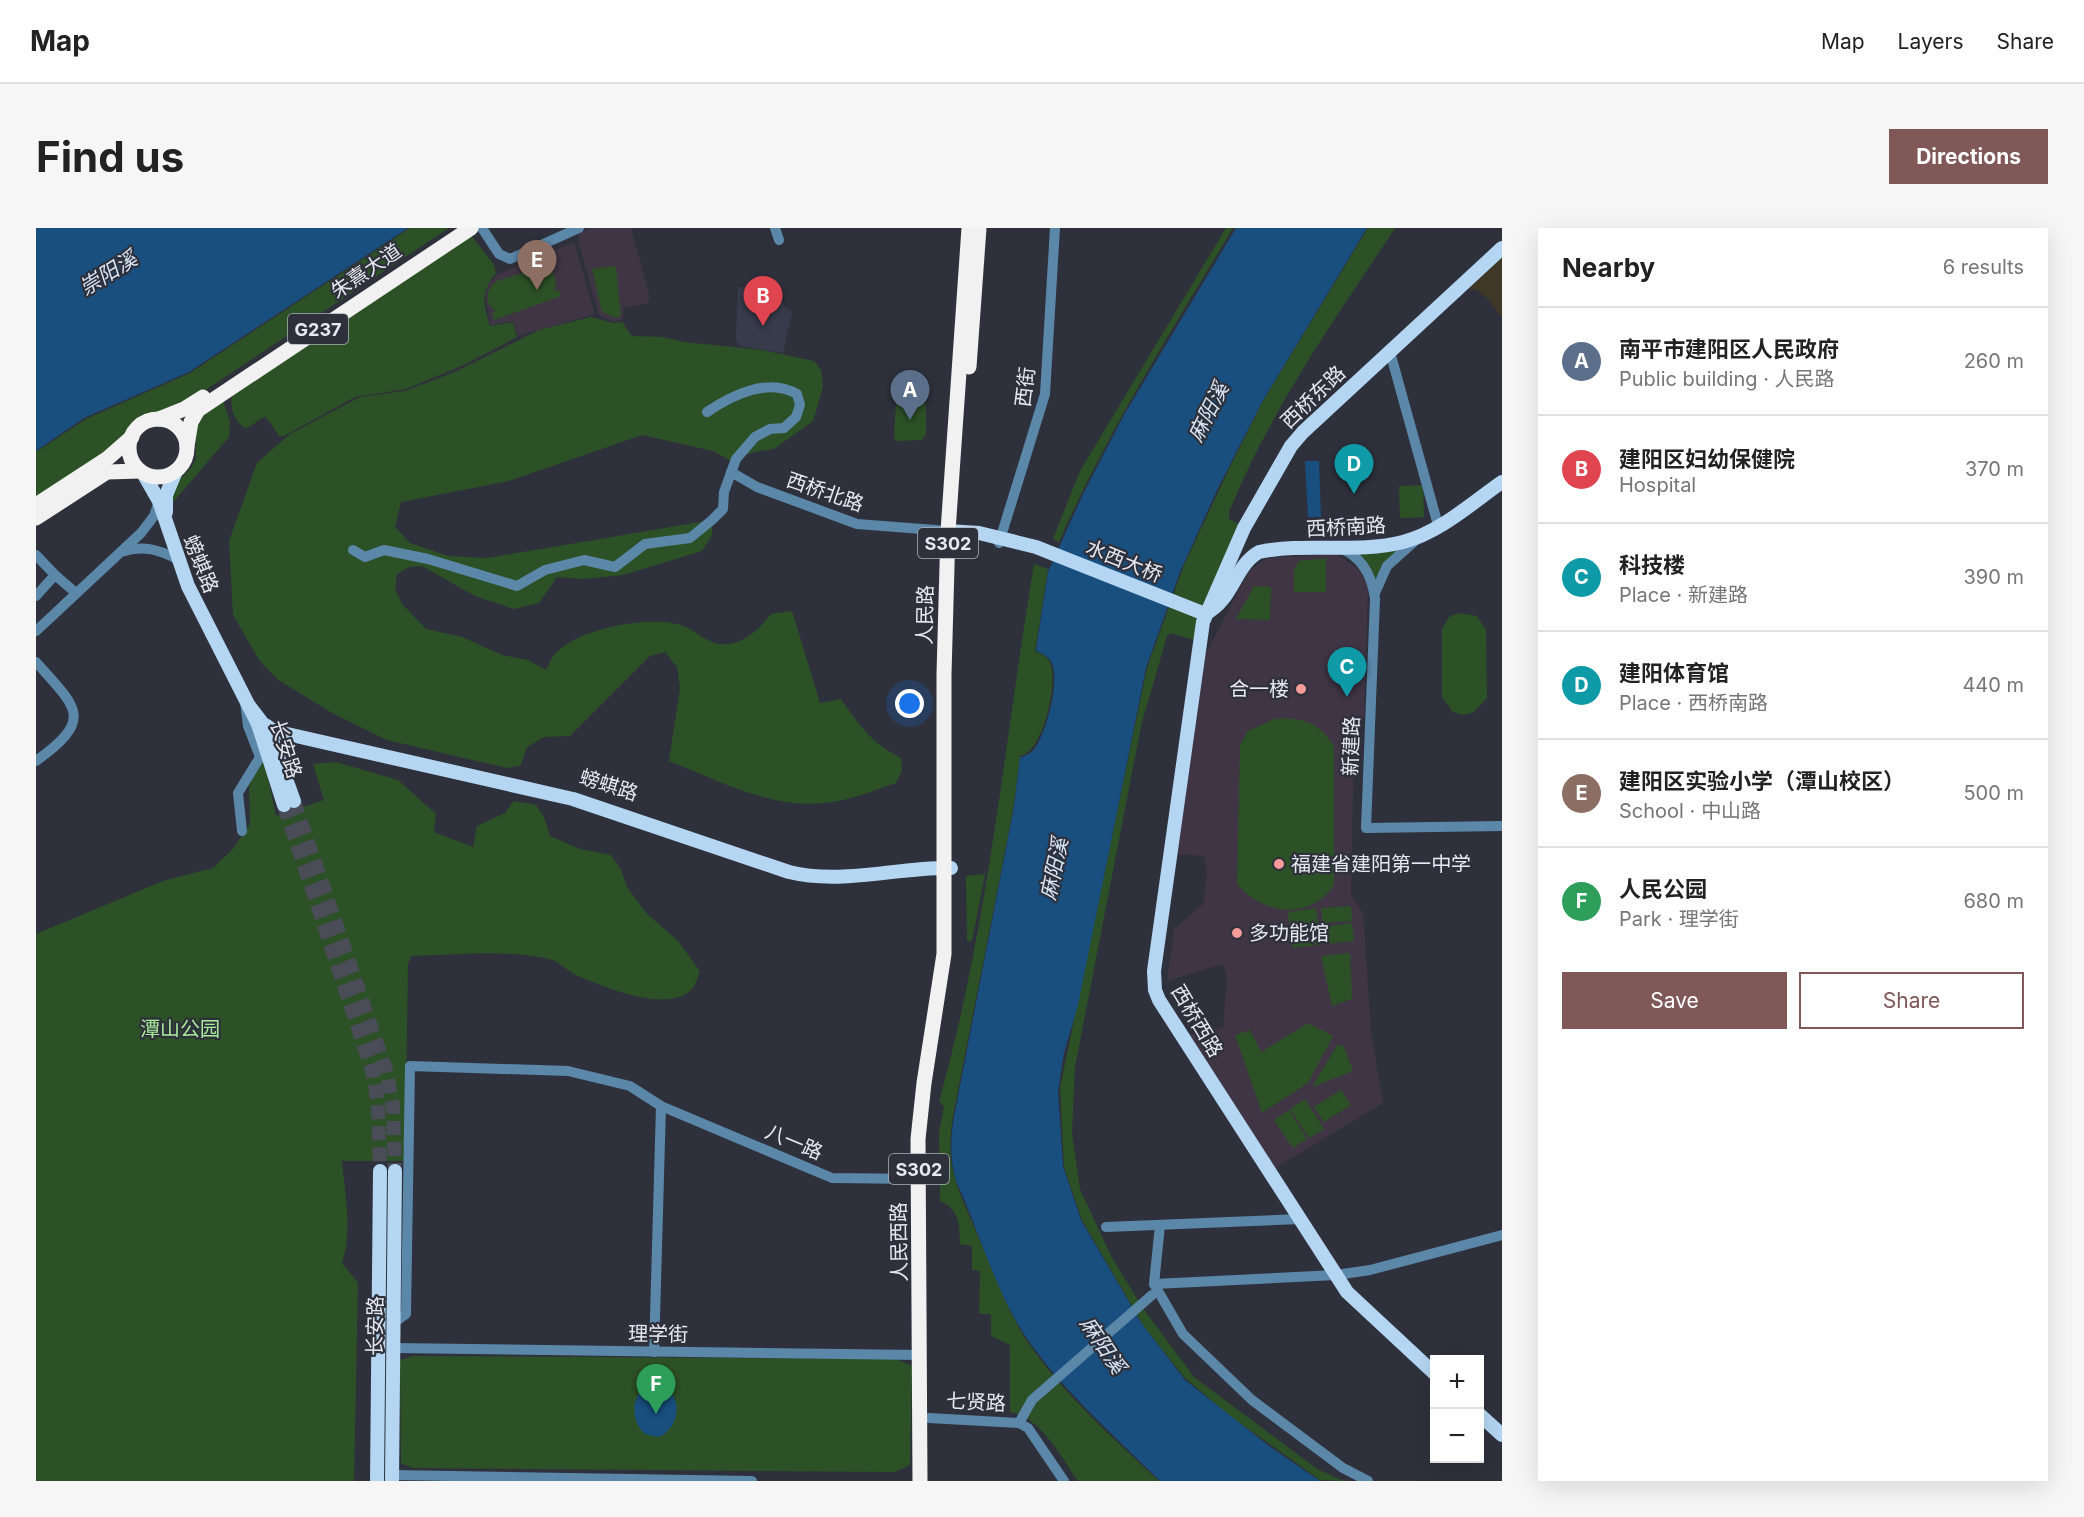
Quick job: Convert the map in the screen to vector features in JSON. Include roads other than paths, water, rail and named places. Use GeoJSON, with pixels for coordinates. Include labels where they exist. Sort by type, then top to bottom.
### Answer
{"type":"FeatureCollection","features":[{"type":"Feature","properties":{"kind":"highway","name":"朱熹大道"},"geometry":{"type":"LineString","coordinates":[[159,419],[195,402],[455,228]]}},
{"type":"Feature","properties":{"kind":"highway","name":"朱熹大道"},"geometry":{"type":"LineString","coordinates":[[187,446],[191,422],[198,410],[471,228]]}},
{"type":"Feature","properties":{"kind":"highway","name":"人民路"},"geometry":{"type":"LineString","coordinates":[[947,864],[954,532],[969,228]]}},
{"type":"Feature","properties":{"kind":"highway","name":"人民路"},"geometry":{"type":"LineString","coordinates":[[954,532],[980,228]]}},
{"type":"Feature","properties":{"kind":"highway","name":"G237"},"geometry":{"type":"LineString","coordinates":[[36,505],[108,458],[132,437],[142,424],[159,419]]}},
{"type":"Feature","properties":{"kind":"highway"},"geometry":{"type":"LineString","coordinates":[[159,419],[181,430],[187,446]]}},
{"type":"Feature","properties":{"kind":"highway"},"geometry":{"type":"LineString","coordinates":[[132,437],[130,455],[141,472]]}},
{"type":"Feature","properties":{"kind":"highway","name":"G237"},"geometry":{"type":"LineString","coordinates":[[176,471],[184,460],[187,446]]}},
{"type":"Feature","properties":{"kind":"highway"},"geometry":{"type":"LineString","coordinates":[[36,518],[107,472],[116,470],[141,472],[163,477],[176,471]]}},
{"type":"Feature","properties":{"kind":"highway","name":"人民西路"},"geometry":{"type":"LineString","coordinates":[[920,1481],[918,1139],[924,1083],[944,954],[947,864]]}},
{"type":"Feature","properties":{"kind":"highway","name":"人民西路"},"geometry":{"type":"LineString","coordinates":[[929,1481],[927,1140],[932,1085],[949,977],[947,864]]}},
{"type":"Feature","properties":{"kind":"main road","name":"西桥东路"},"geometry":{"type":"LineString","coordinates":[[1200,617],[1244,528],[1291,446],[1502,248]]}},
{"type":"Feature","properties":{"kind":"main road"},"geometry":{"type":"LineString","coordinates":[[168,531],[165,512],[166,495],[176,471]]}},
{"type":"Feature","properties":{"kind":"main road"},"geometry":{"type":"LineString","coordinates":[[141,472],[159,501],[168,531],[206,616],[252,705]]}},
{"type":"Feature","properties":{"kind":"main road","name":"西桥南路"},"geometry":{"type":"LineString","coordinates":[[1200,617],[1220,605],[1246,563],[1259,552],[1392,545],[1419,537],[1502,482]]}},
{"type":"Feature","properties":{"kind":"main road","name":"螃蜞路"},"geometry":{"type":"LineString","coordinates":[[168,531],[177,559],[203,618],[252,705],[282,733],[552,787],[802,869],[848,871],[947,864]]}},
{"type":"Feature","properties":{"kind":"main road","name":"水西大桥"},"geometry":{"type":"LineString","coordinates":[[954,532],[1000,540],[1034,551],[1200,617]]}},
{"type":"Feature","properties":{"kind":"main road","name":"西桥西路"},"geometry":{"type":"LineString","coordinates":[[1200,617],[1154,971],[1155,990],[1159,1000],[1347,1292],[1430,1369]]}},
{"type":"Feature","properties":{"kind":"main road","name":"长安路"},"geometry":{"type":"LineString","coordinates":[[252,705],[282,733]]}},
{"type":"Feature","properties":{"kind":"main road","name":"长安路"},"geometry":{"type":"LineString","coordinates":[[252,705],[274,756],[289,803]]}},
{"type":"Feature","properties":{"kind":"main road"},"geometry":{"type":"LineString","coordinates":[[274,756],[282,733]]}},
{"type":"Feature","properties":{"kind":"main road"},"geometry":{"type":"LineString","coordinates":[[274,756],[282,741],[282,733]]}},
{"type":"Feature","properties":{"kind":"main road","name":"长安路"},"geometry":{"type":"LineString","coordinates":[[377,1481],[380,1171]]}},
{"type":"Feature","properties":{"kind":"main road","name":"长安路"},"geometry":{"type":"LineString","coordinates":[[392,1478],[395,1171]]}},
{"type":"Feature","properties":{"kind":"main road"},"geometry":{"type":"LineString","coordinates":[[1484,1419],[1502,1436]]}},
{"type":"Feature","properties":{"kind":"street"},"geometry":{"type":"LineString","coordinates":[[482,228],[499,254],[510,259],[579,228]]}},
{"type":"Feature","properties":{"kind":"street"},"geometry":{"type":"LineString","coordinates":[[775,228],[780,240]]}},
{"type":"Feature","properties":{"kind":"street","name":"西街"},"geometry":{"type":"LineString","coordinates":[[1000,540],[1045,394],[1055,228]]}},
{"type":"Feature","properties":{"kind":"street"},"geometry":{"type":"LineString","coordinates":[[1390,352],[1438,525]]}},
{"type":"Feature","properties":{"kind":"street"},"geometry":{"type":"LineString","coordinates":[[353,550],[365,557],[384,550],[428,560],[517,586],[545,570],[584,560],[615,567],[645,544],[690,538],[723,509],[724,492],[736,459],[755,437],[770,429],[784,428],[796,417],[800,405],[797,394],[786,387],[768,386],[726,399],[707,412]]}},
{"type":"Feature","properties":{"kind":"street","name":"西桥北路"},"geometry":{"type":"LineString","coordinates":[[731,472],[757,487],[857,524],[954,532]]}},
{"type":"Feature","properties":{"kind":"street"},"geometry":{"type":"LineString","coordinates":[[36,631],[150,524],[159,501]]}},
{"type":"Feature","properties":{"kind":"street"},"geometry":{"type":"LineString","coordinates":[[1375,599],[1376,587],[1384,571],[1419,537]]}},
{"type":"Feature","properties":{"kind":"street"},"geometry":{"type":"LineString","coordinates":[[116,554],[144,547],[162,551],[177,559]]}},
{"type":"Feature","properties":{"kind":"street","name":"新建路"},"geometry":{"type":"LineString","coordinates":[[1335,547],[1349,553],[1363,565],[1371,580],[1375,599],[1366,828],[1502,826]]}},
{"type":"Feature","properties":{"kind":"street"},"geometry":{"type":"LineString","coordinates":[[36,555],[76,594]]}},
{"type":"Feature","properties":{"kind":"street"},"geometry":{"type":"LineString","coordinates":[[36,596],[55,575]]}},
{"type":"Feature","properties":{"kind":"street"},"geometry":{"type":"LineString","coordinates":[[36,662],[69,702],[74,720],[70,732],[36,761]]}},
{"type":"Feature","properties":{"kind":"street"},"geometry":{"type":"LineString","coordinates":[[242,831],[238,793],[261,757],[248,726],[252,705]]}},
{"type":"Feature","properties":{"kind":"street","name":"八一路"},"geometry":{"type":"LineString","coordinates":[[395,1322],[406,1314],[410,1066],[568,1071],[630,1086],[661,1106],[832,1178],[919,1179]]}},
{"type":"Feature","properties":{"kind":"street"},"geometry":{"type":"LineString","coordinates":[[654,1352],[661,1106]]}},
{"type":"Feature","properties":{"kind":"street"},"geometry":{"type":"LineString","coordinates":[[1106,1227],[1300,1219]]}},
{"type":"Feature","properties":{"kind":"street"},"geometry":{"type":"LineString","coordinates":[[1160,1225],[1153,1290],[1183,1334],[1215,1367],[1296,1433],[1343,1468],[1368,1481]]}},
{"type":"Feature","properties":{"kind":"street"},"geometry":{"type":"LineString","coordinates":[[1019,1423],[1032,1400],[1153,1290],[1336,1275],[1370,1270],[1502,1235]]}},
{"type":"Feature","properties":{"kind":"street","name":"理学街"},"geometry":{"type":"LineString","coordinates":[[394,1348],[921,1355]]}},
{"type":"Feature","properties":{"kind":"street","name":"七贤路"},"geometry":{"type":"LineString","coordinates":[[929,1418],[1019,1423],[1028,1428],[1064,1481]]}},
{"type":"Feature","properties":{"kind":"street"},"geometry":{"type":"LineString","coordinates":[[392,1478],[752,1481]]}},
{"type":"Feature","properties":{"kind":"water","name":"崇阳溪"},"geometry":{"type":"Polygon","coordinates":[[[36,228],[408,228],[189,372],[84,418],[36,451],[36,228]]]}},
{"type":"Feature","properties":{"kind":"water","name":"麻阳溪"},"geometry":{"type":"Polygon","coordinates":[[[1236,228],[1367,228],[1262,402],[1218,488],[1180,572],[1146,668],[1078,1005],[1064,1053],[1058,1091],[1063,1166],[1081,1220],[1142,1324],[1185,1380],[1269,1446],[1320,1481],[1160,1481],[1074,1396],[1042,1359],[1017,1323],[998,1284],[956,1181],[952,1157],[954,1117],[1014,807],[1020,758],[1032,752],[1040,740],[1051,705],[1054,669],[1051,661],[1036,650],[1048,572],[1083,494],[1124,415],[1236,228]]]}},
{"type":"Feature","properties":{"kind":"water"},"geometry":{"type":"Polygon","coordinates":[[[1305,461],[1319,461],[1321,517],[1308,517],[1305,461]]]}},
{"type":"Feature","properties":{"kind":"water"},"geometry":{"type":"Polygon","coordinates":[[[655,1384],[671,1392],[677,1408],[672,1425],[659,1437],[645,1434],[636,1421],[635,1413],[637,1398],[641,1392],[655,1384]]]}},
{"type":"Feature","properties":{"kind":"tunnel"},"geometry":{"type":"LineString","coordinates":[[294,801],[386,1070],[393,1106],[395,1171]]}},
{"type":"Feature","properties":{"kind":"tunnel"},"geometry":{"type":"LineString","coordinates":[[284,805],[373,1073],[378,1105],[380,1171]]}},
{"type":"Feature","properties":{"kind":"place","name":"建阳区实验小学（潭山校区）"},"geometry":{"type":"Point","coordinates":[537,290]}},
{"type":"Feature","properties":{"kind":"place","name":"建阳区妇幼保健院"},"geometry":{"type":"Point","coordinates":[763,326]}},
{"type":"Feature","properties":{"kind":"place","name":"南平市建阳区人民政府"},"geometry":{"type":"Point","coordinates":[910,420]}},
{"type":"Feature","properties":{"kind":"place","name":"建阳体育馆"},"geometry":{"type":"Point","coordinates":[1354,494]}},
{"type":"Feature","properties":{"kind":"place","name":"合一楼"},"geometry":{"type":"Point","coordinates":[1301,689]}},
{"type":"Feature","properties":{"kind":"place","name":"科技楼"},"geometry":{"type":"Point","coordinates":[1347,697]}},
{"type":"Feature","properties":{"kind":"place","name":"福建省建阳第一中学"},"geometry":{"type":"Point","coordinates":[1279,864]}},
{"type":"Feature","properties":{"kind":"place","name":"多功能馆"},"geometry":{"type":"Point","coordinates":[1237,933]}},
{"type":"Feature","properties":{"kind":"place","name":"人民公园"},"geometry":{"type":"Point","coordinates":[656,1414]}},
{"type":"Feature","properties":{"kind":"park label","name":"潭山公园"},"geometry":{"type":"Point","coordinates":[180,1029]}}]}
